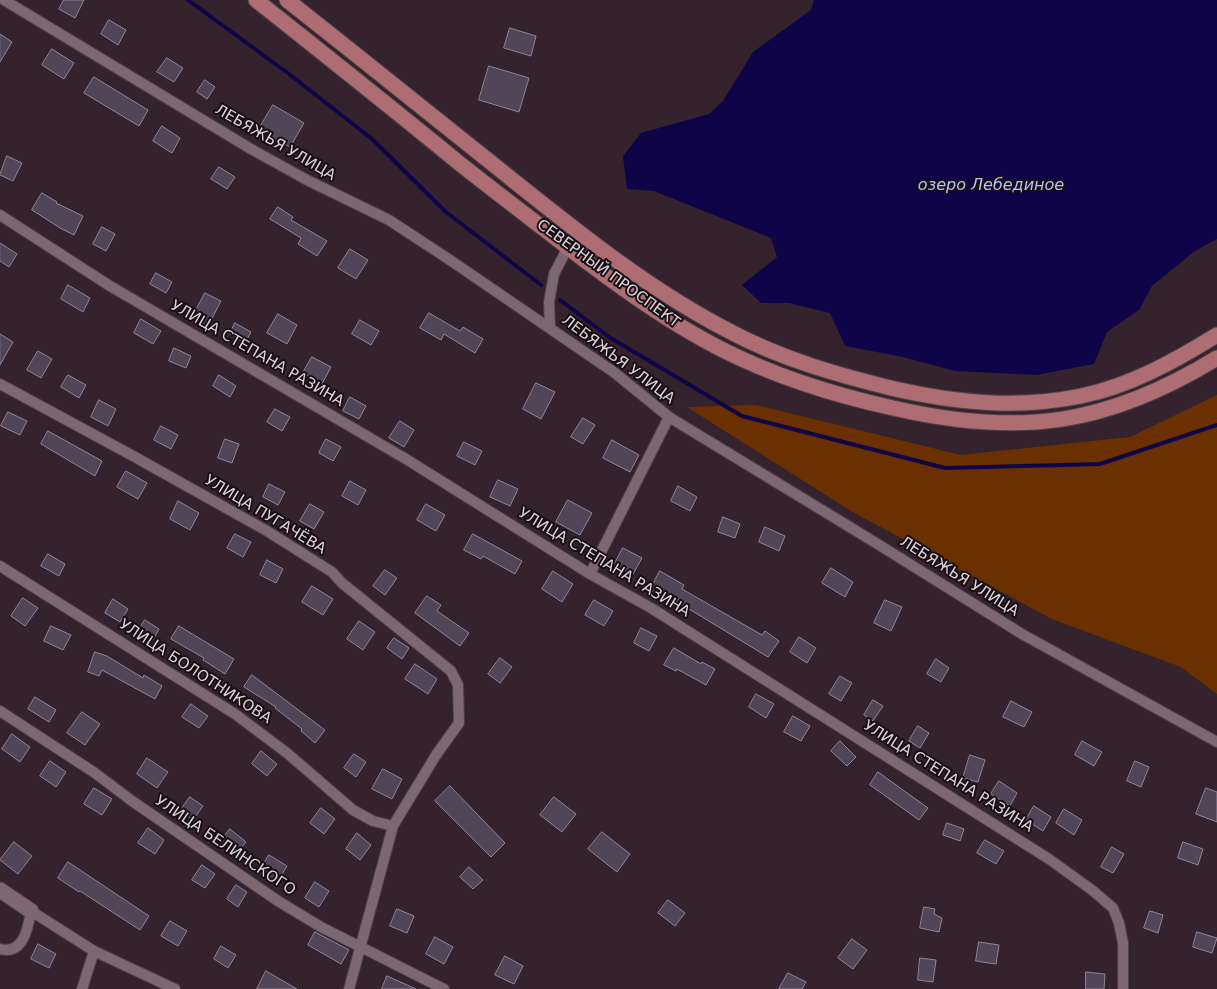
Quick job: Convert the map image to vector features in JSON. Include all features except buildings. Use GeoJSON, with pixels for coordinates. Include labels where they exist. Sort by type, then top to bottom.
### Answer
{"type":"FeatureCollection","features":[{"type":"Feature","properties":{"kind":"main road","name":"СЕВЕРНЫЙ ПРОСПЕКТ"},"geometry":{"type":"LineString","coordinates":[[256,0],[497,193],[650,306],[684,328],[728,352],[794,381],[832,393],[920,414],[967,422],[1008,424],[1048,422],[1087,415],[1124,404],[1159,390],[1217,358]]}},
{"type":"Feature","properties":{"kind":"main road","name":"СЕВЕРНЫЙ ПРОСПЕКТ"},"geometry":{"type":"LineString","coordinates":[[288,0],[502,171],[619,261],[686,306],[729,331],[801,363],[924,395],[969,402],[1008,404],[1046,402],[1083,396],[1118,386],[1187,353],[1217,335]]}},
{"type":"Feature","properties":{"kind":"street","name":"ЛЕБЯЖЬЯ УЛИЦА"},"geometry":{"type":"LineString","coordinates":[[4,0],[251,149],[307,180],[389,220],[615,373],[668,417],[1022,634],[1217,742]]}},
{"type":"Feature","properties":{"kind":"street","name":"УЛИЦА СТЕПАНА РАЗИНА"},"geometry":{"type":"LineString","coordinates":[[0,215],[110,286],[406,459],[590,574],[652,608],[1049,859],[1092,890],[1113,908],[1119,923],[1123,943],[1123,989]]}},
{"type":"Feature","properties":{"kind":"street"},"geometry":{"type":"LineString","coordinates":[[550,328],[549,302],[554,274],[568,247]]}},
{"type":"Feature","properties":{"kind":"street","name":"УЛИЦА ПУГАЧЁВА"},"geometry":{"type":"LineString","coordinates":[[0,384],[250,522],[332,572],[342,583],[451,671],[458,685],[459,723],[436,755],[393,826]]}},
{"type":"Feature","properties":{"kind":"street"},"geometry":{"type":"LineString","coordinates":[[590,574],[668,417]]}},
{"type":"Feature","properties":{"kind":"street","name":"УЛИЦА БОЛОТНИКОВА"},"geometry":{"type":"LineString","coordinates":[[0,566],[235,714],[287,753],[353,810],[373,821],[393,826]]}},
{"type":"Feature","properties":{"kind":"street","name":"УЛИЦА БЕЛИНСКОГО"},"geometry":{"type":"LineString","coordinates":[[0,711],[95,773],[278,901],[321,927],[444,989]]}},
{"type":"Feature","properties":{"kind":"street"},"geometry":{"type":"LineString","coordinates":[[349,989],[393,826]]}},
{"type":"Feature","properties":{"kind":"street"},"geometry":{"type":"LineString","coordinates":[[0,890],[94,950],[175,989]]}},
{"type":"Feature","properties":{"kind":"street"},"geometry":{"type":"LineString","coordinates":[[0,949],[13,949],[21,943],[29,924],[31,911]]}},
{"type":"Feature","properties":{"kind":"street"},"geometry":{"type":"LineString","coordinates":[[82,989],[94,950]]}},
{"type":"Feature","properties":{"kind":"shaded area"},"geometry":{"type":"Polygon","coordinates":[[[1217,395],[1217,694],[1181,667],[1052,619],[851,511],[687,407],[756,405],[961,455],[1130,437],[1217,395]]]}},
{"type":"Feature","properties":{"kind":"water","name":"озеро Лебединое"},"geometry":{"type":"Polygon","coordinates":[[[814,0],[1217,0],[1217,239],[1195,251],[1152,286],[1139,310],[1107,332],[1094,364],[1036,375],[955,371],[903,357],[845,346],[830,313],[789,303],[761,303],[742,285],[777,257],[771,238],[654,191],[627,189],[623,156],[641,133],[709,114],[723,101],[753,52],[811,10],[814,0]]]}},
{"type":"Feature","properties":{"kind":"waterway"},"geometry":{"type":"LineString","coordinates":[[188,0],[289,74],[372,139],[446,212],[541,285]]}},
{"type":"Feature","properties":{"kind":"waterway"},"geometry":{"type":"LineString","coordinates":[[560,300],[609,337],[742,416],[945,468],[1100,464],[1217,425]]}}]}
